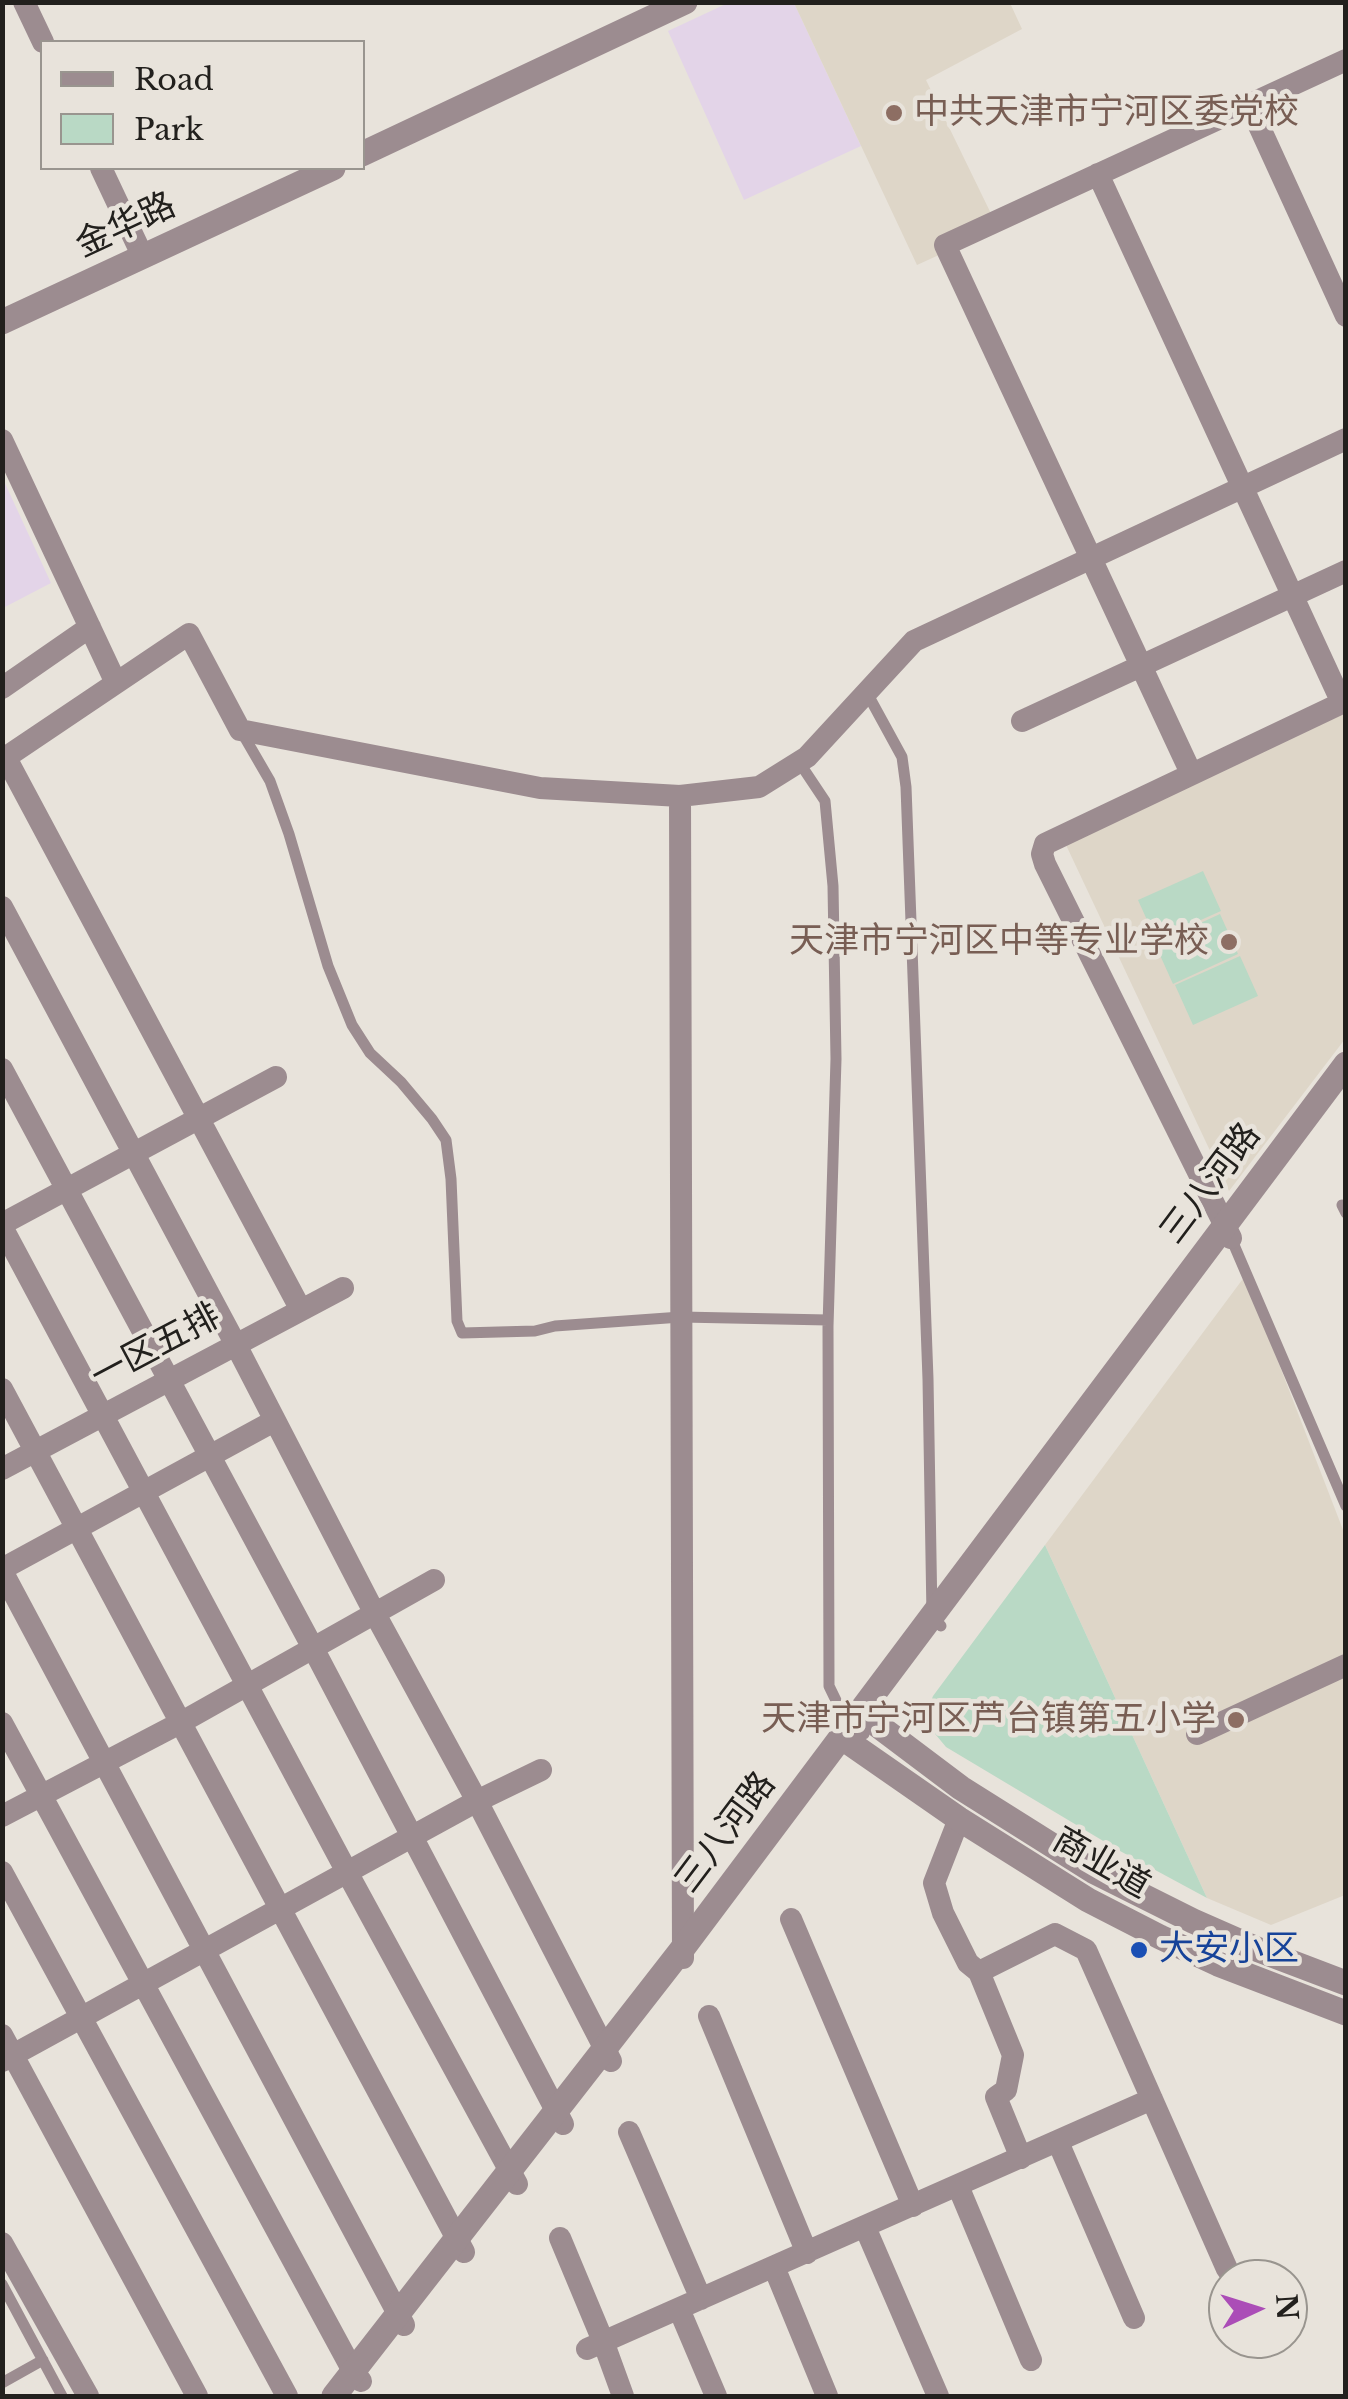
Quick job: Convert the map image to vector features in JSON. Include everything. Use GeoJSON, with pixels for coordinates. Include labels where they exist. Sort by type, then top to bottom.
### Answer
{"type":"FeatureCollection","features":[{"type":"Feature","properties":{"kind":"street"},"geometry":{"type":"LineString","coordinates":[[24,2],[42,40]]}},
{"type":"Feature","properties":{"kind":"street"},"geometry":{"type":"LineString","coordinates":[[365,140],[657,5],[685,2]]}},
{"type":"Feature","properties":{"kind":"street"},"geometry":{"type":"LineString","coordinates":[[365,152],[657,5]]}},
{"type":"Feature","properties":{"kind":"street"},"geometry":{"type":"LineString","coordinates":[[1191,773],[945,246],[1346,60]]}},
{"type":"Feature","properties":{"kind":"street"},"geometry":{"type":"LineString","coordinates":[[1249,104],[1346,316]]}},
{"type":"Feature","properties":{"kind":"street"},"geometry":{"type":"LineString","coordinates":[[102,170],[140,252]]}},
{"type":"Feature","properties":{"kind":"street","name":"金华路"},"geometry":{"type":"LineString","coordinates":[[2,322],[302,170]]}},
{"type":"Feature","properties":{"kind":"street","name":"金华路"},"geometry":{"type":"LineString","coordinates":[[2,310],[328,170]]}},
{"type":"Feature","properties":{"kind":"street"},"geometry":{"type":"LineString","coordinates":[[1098,174],[1344,702],[1045,844],[1042,854],[1228,1231]]}},
{"type":"Feature","properties":{"kind":"street"},"geometry":{"type":"LineString","coordinates":[[301,1310],[4,759],[189,634],[240,730],[540,788],[680,796],[759,787],[807,757],[914,641],[1346,439]]}},
{"type":"Feature","properties":{"kind":"street"},"geometry":{"type":"LineString","coordinates":[[2,440],[116,683]]}},
{"type":"Feature","properties":{"kind":"street"},"geometry":{"type":"LineString","coordinates":[[1022,721],[1346,571]]}},
{"type":"Feature","properties":{"kind":"street"},"geometry":{"type":"LineString","coordinates":[[2,688],[90,627]]}},
{"type":"Feature","properties":{"kind":"street"},"geometry":{"type":"LineString","coordinates":[[680,796],[683,1959]]}},
{"type":"Feature","properties":{"kind":"street"},"geometry":{"type":"LineString","coordinates":[[2,907],[608,2054]]}},
{"type":"Feature","properties":{"kind":"street","name":"三八河路"},"geometry":{"type":"LineString","coordinates":[[334,2396],[354,2383],[857,1730],[1228,1231],[1346,1064]]}},
{"type":"Feature","properties":{"kind":"street"},"geometry":{"type":"LineString","coordinates":[[2,1069],[313,1648],[559,2119]]}},
{"type":"Feature","properties":{"kind":"street"},"geometry":{"type":"LineString","coordinates":[[276,1077],[2,1226],[514,2178]]}},
{"type":"Feature","properties":{"kind":"street","name":"三八河路"},"geometry":{"type":"LineString","coordinates":[[1228,1231],[1346,1086]]}},
{"type":"Feature","properties":{"kind":"street","name":"一区五排"},"geometry":{"type":"LineString","coordinates":[[2,1468],[343,1288]]}},
{"type":"Feature","properties":{"kind":"street"},"geometry":{"type":"LineString","coordinates":[[2,1389],[460,2246]]}},
{"type":"Feature","properties":{"kind":"street"},"geometry":{"type":"LineString","coordinates":[[274,1421],[2,1570],[401,2319]]}},
{"type":"Feature","properties":{"kind":"street"},"geometry":{"type":"LineString","coordinates":[[2,1816],[434,1580]]}},
{"type":"Feature","properties":{"kind":"street"},"geometry":{"type":"LineString","coordinates":[[1197,1734],[1346,1665]]}},
{"type":"Feature","properties":{"kind":"street"},"geometry":{"type":"LineString","coordinates":[[2,1723],[354,2383]]}},
{"type":"Feature","properties":{"kind":"street","name":"商业道"},"geometry":{"type":"LineString","coordinates":[[857,1730],[958,1819],[1058,1883],[1160,1938],[1346,2013]]}},
{"type":"Feature","properties":{"kind":"street","name":"商业道"},"geometry":{"type":"LineString","coordinates":[[857,1730],[960,1788],[1093,1871],[1259,1950],[1346,1983]]}},
{"type":"Feature","properties":{"kind":"street"},"geometry":{"type":"LineString","coordinates":[[197,2396],[6,2050],[143,1983],[540,1770]]}},
{"type":"Feature","properties":{"kind":"street"},"geometry":{"type":"LineString","coordinates":[[958,1819],[934,1883],[944,1914],[968,1962],[980,1972],[1013,2056],[1006,2090],[996,2097],[1022,2158]]}},
{"type":"Feature","properties":{"kind":"street"},"geometry":{"type":"LineString","coordinates":[[2,1872],[287,2396]]}},
{"type":"Feature","properties":{"kind":"street"},"geometry":{"type":"LineString","coordinates":[[791,1919],[912,2206]]}},
{"type":"Feature","properties":{"kind":"street"},"geometry":{"type":"LineString","coordinates":[[980,1972],[1055,1934],[1086,1950],[1223,2259]]}},
{"type":"Feature","properties":{"kind":"street"},"geometry":{"type":"LineString","coordinates":[[709,2016],[806,2253]]}},
{"type":"Feature","properties":{"kind":"street"},"geometry":{"type":"LineString","coordinates":[[595,2345],[1152,2098]]}},
{"type":"Feature","properties":{"kind":"street"},"geometry":{"type":"LineString","coordinates":[[630,2132],[701,2299]]}},
{"type":"Feature","properties":{"kind":"street"},"geometry":{"type":"LineString","coordinates":[[1058,2142],[1134,2318]]}},
{"type":"Feature","properties":{"kind":"street"},"geometry":{"type":"LineString","coordinates":[[958,2186],[1031,2360]]}},
{"type":"Feature","properties":{"kind":"street"},"geometry":{"type":"LineString","coordinates":[[865,2227],[938,2396]]}},
{"type":"Feature","properties":{"kind":"street"},"geometry":{"type":"LineString","coordinates":[[560,2238],[595,2345],[623,2396]]}},
{"type":"Feature","properties":{"kind":"street"},"geometry":{"type":"LineString","coordinates":[[2,2243],[88,2396]]}},
{"type":"Feature","properties":{"kind":"street"},"geometry":{"type":"LineString","coordinates":[[774,2267],[828,2396]]}},
{"type":"Feature","properties":{"kind":"street"},"geometry":{"type":"LineString","coordinates":[[679,2309],[716,2396]]}},
{"type":"Feature","properties":{"kind":"lane"},"geometry":{"type":"LineString","coordinates":[[866,692],[902,757],[906,788],[937,1621]]}},
{"type":"Feature","properties":{"kind":"lane"},"geometry":{"type":"LineString","coordinates":[[240,730],[270,782],[328,966],[352,1025],[370,1053],[401,1082],[446,1140],[462,1333],[681,1317],[828,1320]]}},
{"type":"Feature","properties":{"kind":"lane"},"geometry":{"type":"LineString","coordinates":[[799,762],[825,802],[833,886],[836,1060],[828,1320],[829,1686],[857,1730]]}},
{"type":"Feature","properties":{"kind":"lane"},"geometry":{"type":"LineString","coordinates":[[1228,1231],[1346,1506]]}},
{"type":"Feature","properties":{"kind":"lane"},"geometry":{"type":"LineString","coordinates":[[2,2284],[62,2396]]}},
{"type":"Feature","properties":{"kind":"lane"},"geometry":{"type":"LineString","coordinates":[[2,2383],[43,2360]]}},
{"type":"Feature","properties":{"kind":"shaded area"},"geometry":{"type":"Polygon","coordinates":[[[728,3],[794,3],[861,146],[744,200],[668,31],[728,3]]]}},
{"type":"Feature","properties":{"kind":"shaded area","name":"中共天津市宁河区委党校"},"geometry":{"type":"Polygon","coordinates":[[[794,3],[1010,3],[1022,29],[926,80],[998,228],[917,265],[794,3]]]}},
{"type":"Feature","properties":{"kind":"shaded area"},"geometry":{"type":"Polygon","coordinates":[[[3,479],[51,583],[2,608],[3,479]]]}},
{"type":"Feature","properties":{"kind":"shaded area","name":"天津市宁河区中等专业学校"},"geometry":{"type":"Polygon","coordinates":[[[1345,713],[1345,1039],[1229,1191],[1066,845],[1345,713]]]}},
{"type":"Feature","properties":{"kind":"shaded area","name":"天津市宁河区芦台镇第五小学"},"geometry":{"type":"Polygon","coordinates":[[[1245,1276],[1345,1535],[1345,1895],[1271,1925],[1207,1898],[1045,1545],[1245,1276]]]}},
{"type":"Feature","properties":{"kind":"green space"},"geometry":{"type":"Polygon","coordinates":[[[1203,871],[1221,911],[1156,940],[1138,900],[1203,871]]]}},
{"type":"Feature","properties":{"kind":"green space"},"geometry":{"type":"Polygon","coordinates":[[[1220,914],[1238,954],[1173,984],[1155,944],[1220,914]]]}},
{"type":"Feature","properties":{"kind":"green space"},"geometry":{"type":"Polygon","coordinates":[[[1240,956],[1258,996],[1193,1025],[1175,985],[1240,956]]]}},
{"type":"Feature","properties":{"kind":"green space"},"geometry":{"type":"Polygon","coordinates":[[[1045,1545],[1207,1898],[946,1747],[931,1729],[928,1709],[933,1696],[1045,1545]]]}},
{"type":"Feature","properties":{"kind":"place","name":"中共天津市宁河区委党校"},"geometry":{"type":"Point","coordinates":[894,113]}},
{"type":"Feature","properties":{"kind":"place","name":"天津市宁河区中等专业学校"},"geometry":{"type":"Point","coordinates":[1229,942]}},
{"type":"Feature","properties":{"kind":"place","name":"天津市宁河区芦台镇第五小学"},"geometry":{"type":"Point","coordinates":[1236,1720]}},
{"type":"Feature","properties":{"kind":"place","name":"大安小区"},"geometry":{"type":"Point","coordinates":[1139,1950]}}]}
